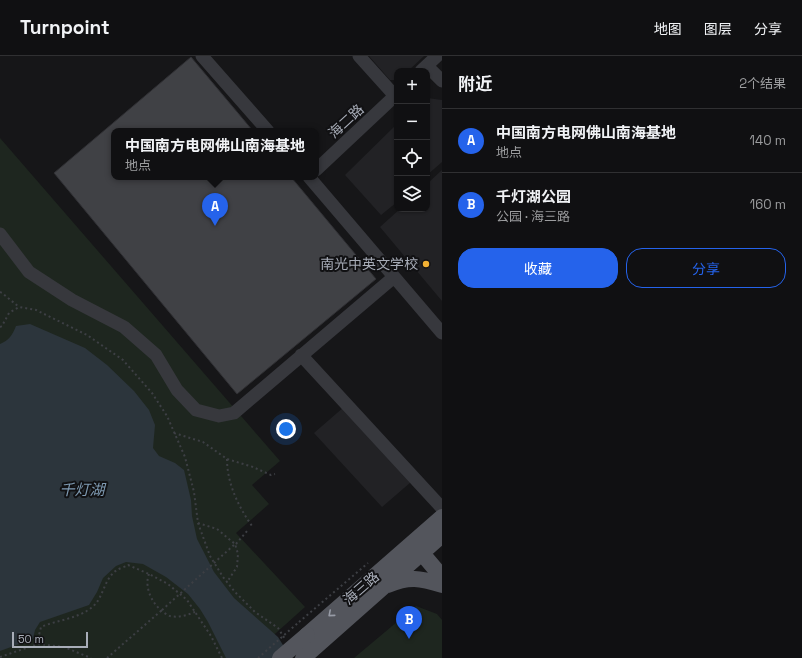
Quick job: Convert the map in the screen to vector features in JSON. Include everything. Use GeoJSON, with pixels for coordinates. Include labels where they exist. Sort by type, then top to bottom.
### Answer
{"type":"FeatureCollection","features":[{"type":"Feature","properties":{"kind":"main road","name":"海三路"},"geometry":{"type":"LineString","coordinates":[[280,658],[307,634],[417,548],[440,528]]}},
{"type":"Feature","properties":{"kind":"main road","name":"海三路"},"geometry":{"type":"LineString","coordinates":[[303,658],[307,634],[383,587],[417,548]]}},
{"type":"Feature","properties":{"kind":"main road"},"geometry":{"type":"LineString","coordinates":[[417,548],[442,577]]}},
{"type":"Feature","properties":{"kind":"main road"},"geometry":{"type":"LineString","coordinates":[[383,587],[401,580],[415,579],[442,585]]}},
{"type":"Feature","properties":{"kind":"street"},"geometry":{"type":"LineString","coordinates":[[202,56],[265,128]]}},
{"type":"Feature","properties":{"kind":"street"},"geometry":{"type":"LineString","coordinates":[[359,56],[394,93]]}},
{"type":"Feature","properties":{"kind":"street"},"geometry":{"type":"LineString","coordinates":[[424,68],[437,56]]}},
{"type":"Feature","properties":{"kind":"street"},"geometry":{"type":"LineString","coordinates":[[430,72],[442,81]]}},
{"type":"Feature","properties":{"kind":"street","name":"海二路"},"geometry":{"type":"LineString","coordinates":[[319,167],[394,97]]}},
{"type":"Feature","properties":{"kind":"street"},"geometry":{"type":"LineString","coordinates":[[312,180],[442,333]]}},
{"type":"Feature","properties":{"kind":"street"},"geometry":{"type":"LineString","coordinates":[[0,234],[29,272],[72,300],[124,327],[156,355],[177,390],[196,410],[219,416],[234,413],[394,277]]}},
{"type":"Feature","properties":{"kind":"street"},"geometry":{"type":"LineString","coordinates":[[301,355],[442,508]]}},
{"type":"Feature","properties":{"kind":"path"},"geometry":{"type":"LineString","coordinates":[[0,292],[19,307],[36,310],[87,335],[123,360],[152,393],[167,416],[185,457],[194,492],[198,523],[210,556],[235,592],[255,612],[278,628],[286,640]]}},
{"type":"Feature","properties":{"kind":"path"},"geometry":{"type":"LineString","coordinates":[[0,327],[9,313],[19,307]]}},
{"type":"Feature","properties":{"kind":"path"},"geometry":{"type":"LineString","coordinates":[[174,432],[203,442],[226,459],[253,466],[271,475],[275,474]]}},
{"type":"Feature","properties":{"kind":"path"},"geometry":{"type":"LineString","coordinates":[[226,459],[227,473],[235,495],[242,513],[252,526]]}},
{"type":"Feature","properties":{"kind":"path"},"geometry":{"type":"LineString","coordinates":[[198,523],[217,529],[236,544],[238,554],[237,567],[227,582]]}},
{"type":"Feature","properties":{"kind":"path"},"geometry":{"type":"LineString","coordinates":[[107,658],[236,544],[247,531]]}},
{"type":"Feature","properties":{"kind":"path"},"geometry":{"type":"LineString","coordinates":[[38,644],[41,627],[74,617],[92,608],[100,598],[107,580],[116,570],[128,565],[168,584],[187,600],[211,636],[222,658]]}},
{"type":"Feature","properties":{"kind":"path"},"geometry":{"type":"LineString","coordinates":[[149,574],[147,579],[152,601],[162,610],[171,616],[187,616],[195,612]]}},
{"type":"Feature","properties":{"kind":"path"},"geometry":{"type":"LineString","coordinates":[[258,658],[307,634]]}},
{"type":"Feature","properties":{"kind":"path"},"geometry":{"type":"LineString","coordinates":[[0,657],[38,644],[64,647],[91,658]]}},
{"type":"Feature","properties":{"kind":"shaded area"},"geometry":{"type":"Polygon","coordinates":[[[369,56],[424,56],[411,68],[394,68],[394,80],[390,80],[369,56]]]}},
{"type":"Feature","properties":{"kind":"shaded area"},"geometry":{"type":"Polygon","coordinates":[[[430,98],[442,100],[442,162],[430,172],[430,98]]]}},
{"type":"Feature","properties":{"kind":"shaded area"},"geometry":{"type":"Polygon","coordinates":[[[394,127],[394,204],[381,215],[345,175],[394,127]]]}},
{"type":"Feature","properties":{"kind":"shaded area"},"geometry":{"type":"Polygon","coordinates":[[[0,138],[280,461],[252,485],[269,504],[236,533],[305,607],[248,658],[0,658],[0,138]]]}},
{"type":"Feature","properties":{"kind":"shaded area","name":"南光中英文学校"},"geometry":{"type":"Polygon","coordinates":[[[442,170],[442,301],[380,227],[397,212],[430,212],[430,181],[442,170]]]}},
{"type":"Feature","properties":{"kind":"shaded area"},"geometry":{"type":"Polygon","coordinates":[[[344,407],[411,482],[382,507],[314,433],[344,407]]]}},
{"type":"Feature","properties":{"kind":"shaded area"},"geometry":{"type":"Polygon","coordinates":[[[416,606],[437,614],[442,620],[442,658],[354,658],[416,606]]]}},
{"type":"Feature","properties":{"kind":"water","name":"千灯湖"},"geometry":{"type":"Polygon","coordinates":[[[30,324],[85,348],[107,365],[134,391],[149,410],[155,425],[153,448],[159,456],[175,463],[184,470],[191,500],[192,516],[197,539],[214,572],[234,598],[278,637],[291,658],[226,658],[208,622],[188,594],[166,577],[143,564],[126,562],[116,566],[103,578],[89,605],[40,622],[35,630],[33,639],[0,651],[0,344],[10,337],[16,326],[30,324]]]}},
{"type":"Feature","properties":{"kind":"building"},"geometry":{"type":"Polygon","coordinates":[[[191,57],[250,128],[111,128],[111,180],[294,180],[376,279],[237,394],[54,173],[191,57]]]}},
{"type":"Feature","properties":{"kind":"place","name":"中国南方电网佛山南海基地"},"geometry":{"type":"Point","coordinates":[215,226]}},
{"type":"Feature","properties":{"kind":"place","name":"南光中英文学校"},"geometry":{"type":"Point","coordinates":[426,264]}},
{"type":"Feature","properties":{"kind":"place","name":"千灯湖公园"},"geometry":{"type":"Point","coordinates":[409,639]}}]}
